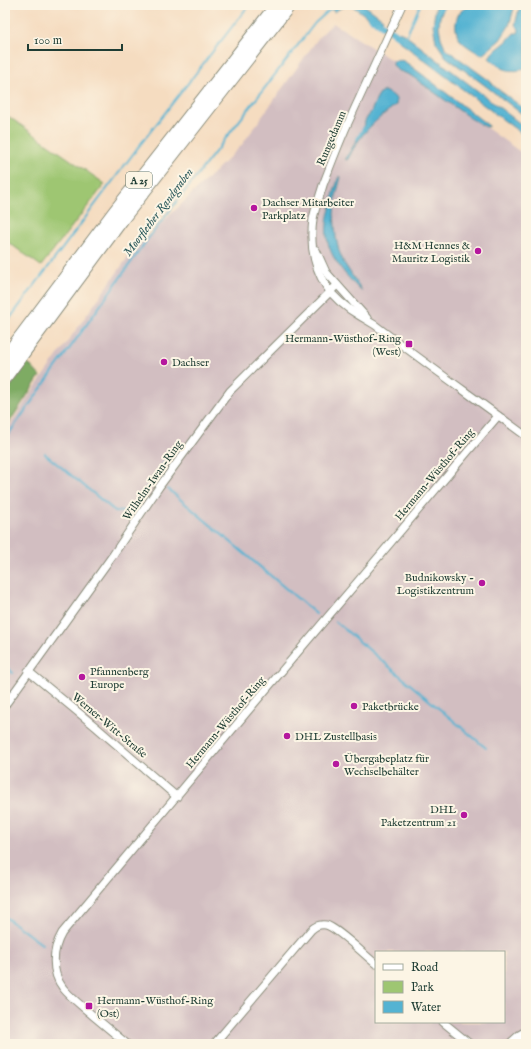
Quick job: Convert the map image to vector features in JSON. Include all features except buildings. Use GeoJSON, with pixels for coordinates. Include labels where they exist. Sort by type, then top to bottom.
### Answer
{"type":"FeatureCollection","features":[{"type":"Feature","properties":{"kind":"highway","name":"A 25"},"geometry":{"type":"LineString","coordinates":[[5,358],[114,213],[276,5]]}},
{"type":"Feature","properties":{"kind":"highway","name":"A 25"},"geometry":{"type":"LineString","coordinates":[[5,377],[122,219],[290,5]]}},
{"type":"Feature","properties":{"kind":"street","name":"Rungedamm"},"geometry":{"type":"LineString","coordinates":[[402,5],[331,164],[314,215],[313,252],[315,261],[322,278],[330,291],[346,306],[373,324],[526,436]]}},
{"type":"Feature","properties":{"kind":"street","name":"Rungedamm"},"geometry":{"type":"LineString","coordinates":[[313,240],[326,272],[373,324]]}},
{"type":"Feature","properties":{"kind":"street","name":"Wilhelm-Iwan-Ring"},"geometry":{"type":"LineString","coordinates":[[5,705],[28,671],[113,555],[159,487],[230,391],[337,285]]}},
{"type":"Feature","properties":{"kind":"street","name":"Hermann-Wüsthof-Ring"},"geometry":{"type":"LineString","coordinates":[[127,1044],[78,1003],[63,988],[55,969],[54,958],[58,940],[65,929],[247,712],[498,416]]}},
{"type":"Feature","properties":{"kind":"street","name":"Werner-Witt-Straße"},"geometry":{"type":"LineString","coordinates":[[28,671],[177,797]]}},
{"type":"Feature","properties":{"kind":"street"},"geometry":{"type":"LineString","coordinates":[[214,1044],[315,927],[324,925],[334,929],[375,963]]}},
{"type":"Feature","properties":{"kind":"street"},"geometry":{"type":"LineString","coordinates":[[444,1023],[470,1044]]}},
{"type":"Feature","properties":{"kind":"street"},"geometry":{"type":"LineString","coordinates":[[509,1044],[526,1031]]}},
{"type":"Feature","properties":{"kind":"street"},"geometry":{"type":"LineString","coordinates":[[519,1044],[526,1035]]}},
{"type":"Feature","properties":{"kind":"shaded area"},"geometry":{"type":"Polygon","coordinates":[[[333,23],[393,61],[526,156],[526,1044],[5,1044],[5,433],[28,397],[131,253],[241,146],[319,37],[333,23]]]}},
{"type":"Feature","properties":{"kind":"green space"},"geometry":{"type":"Polygon","coordinates":[[[5,114],[105,184],[41,266],[5,240],[5,114]]]}},
{"type":"Feature","properties":{"kind":"green space"},"geometry":{"type":"Polygon","coordinates":[[[27,362],[40,376],[5,429],[5,395],[27,362]]]}},
{"type":"Feature","properties":{"kind":"water"},"geometry":{"type":"Polygon","coordinates":[[[329,5],[364,5],[383,19],[379,26],[354,7],[344,7],[335,12],[328,7],[329,5]]]}},
{"type":"Feature","properties":{"kind":"water"},"geometry":{"type":"Polygon","coordinates":[[[436,5],[445,5],[440,17],[439,27],[441,38],[446,49],[490,81],[495,87],[526,110],[526,117],[446,57],[436,42],[433,25],[436,5]]]}},
{"type":"Feature","properties":{"kind":"water"},"geometry":{"type":"Polygon","coordinates":[[[473,5],[515,5],[509,26],[500,40],[482,55],[461,41],[456,30],[456,21],[461,11],[473,5]]]}},
{"type":"Feature","properties":{"kind":"water"},"geometry":{"type":"Polygon","coordinates":[[[520,5],[526,5],[526,69],[514,71],[506,70],[489,58],[492,53],[506,42],[514,33],[518,33],[519,29],[515,25],[520,5]]]}},
{"type":"Feature","properties":{"kind":"water"},"geometry":{"type":"Polygon","coordinates":[[[400,31],[526,128],[526,137],[400,42],[397,38],[400,31]]]}},
{"type":"Feature","properties":{"kind":"water"},"geometry":{"type":"Polygon","coordinates":[[[393,61],[404,61],[489,126],[486,127],[470,118],[410,75],[397,70],[393,65],[393,61]]]}},
{"type":"Feature","properties":{"kind":"water"},"geometry":{"type":"Polygon","coordinates":[[[384,91],[395,97],[396,105],[381,116],[362,135],[346,160],[364,128],[365,121],[375,102],[381,92],[384,91]]]}},
{"type":"Feature","properties":{"kind":"water"},"geometry":{"type":"Polygon","coordinates":[[[340,176],[334,214],[336,238],[344,263],[361,291],[336,261],[328,244],[327,220],[334,191],[340,176]]]}},
{"type":"Feature","properties":{"kind":"waterway"},"geometry":{"type":"LineString","coordinates":[[5,325],[136,150],[249,5]]}},
{"type":"Feature","properties":{"kind":"waterway","name":"Moorflether Randgraben"},"geometry":{"type":"LineString","coordinates":[[5,439],[147,240],[315,23],[335,5]]}},
{"type":"Feature","properties":{"kind":"waterway"},"geometry":{"type":"LineString","coordinates":[[406,37],[420,5]]}},
{"type":"Feature","properties":{"kind":"waterway"},"geometry":{"type":"LineString","coordinates":[[372,18],[405,40]]}},
{"type":"Feature","properties":{"kind":"waterway"},"geometry":{"type":"LineString","coordinates":[[357,139],[364,127]]}},
{"type":"Feature","properties":{"kind":"waterway"},"geometry":{"type":"LineString","coordinates":[[131,510],[177,444]]}},
{"type":"Feature","properties":{"kind":"waterway"},"geometry":{"type":"LineString","coordinates":[[45,453],[115,511],[124,512]]}},
{"type":"Feature","properties":{"kind":"waterway"},"geometry":{"type":"LineString","coordinates":[[168,489],[316,614]]}},
{"type":"Feature","properties":{"kind":"waterway"},"geometry":{"type":"LineString","coordinates":[[336,622],[486,748]]}},
{"type":"Feature","properties":{"kind":"waterway"},"geometry":{"type":"LineString","coordinates":[[5,666],[13,673]]}},
{"type":"Feature","properties":{"kind":"waterway"},"geometry":{"type":"LineString","coordinates":[[5,917],[43,945]]}},
{"type":"Feature","properties":{"kind":"place","name":"Dachser Mitarbeiter Parkplatz"},"geometry":{"type":"Point","coordinates":[254,208]}},
{"type":"Feature","properties":{"kind":"place","name":"H&M Hennes & Mauritz Logistik"},"geometry":{"type":"Point","coordinates":[478,251]}},
{"type":"Feature","properties":{"kind":"place","name":"Hermann-Wüsthof-Ring (West)"},"geometry":{"type":"Point","coordinates":[409,344]}},
{"type":"Feature","properties":{"kind":"place","name":"Dachser"},"geometry":{"type":"Point","coordinates":[164,362]}},
{"type":"Feature","properties":{"kind":"place","name":"Budnikowsky - Logistikzentrum"},"geometry":{"type":"Point","coordinates":[482,583]}},
{"type":"Feature","properties":{"kind":"place","name":"Pfannenberg Europe"},"geometry":{"type":"Point","coordinates":[82,677]}},
{"type":"Feature","properties":{"kind":"place","name":"Paketbrücke"},"geometry":{"type":"Point","coordinates":[354,706]}},
{"type":"Feature","properties":{"kind":"place","name":"DHL Zustellbasis"},"geometry":{"type":"Point","coordinates":[287,736]}},
{"type":"Feature","properties":{"kind":"place","name":"Übergabeplatz für Wechselbehälter"},"geometry":{"type":"Point","coordinates":[336,764]}},
{"type":"Feature","properties":{"kind":"place","name":"DHL Paketzentrum 21"},"geometry":{"type":"Point","coordinates":[464,815]}},
{"type":"Feature","properties":{"kind":"place","name":"Hermann-Wüsthof-Ring (Ost)"},"geometry":{"type":"Point","coordinates":[89,1006]}}]}
